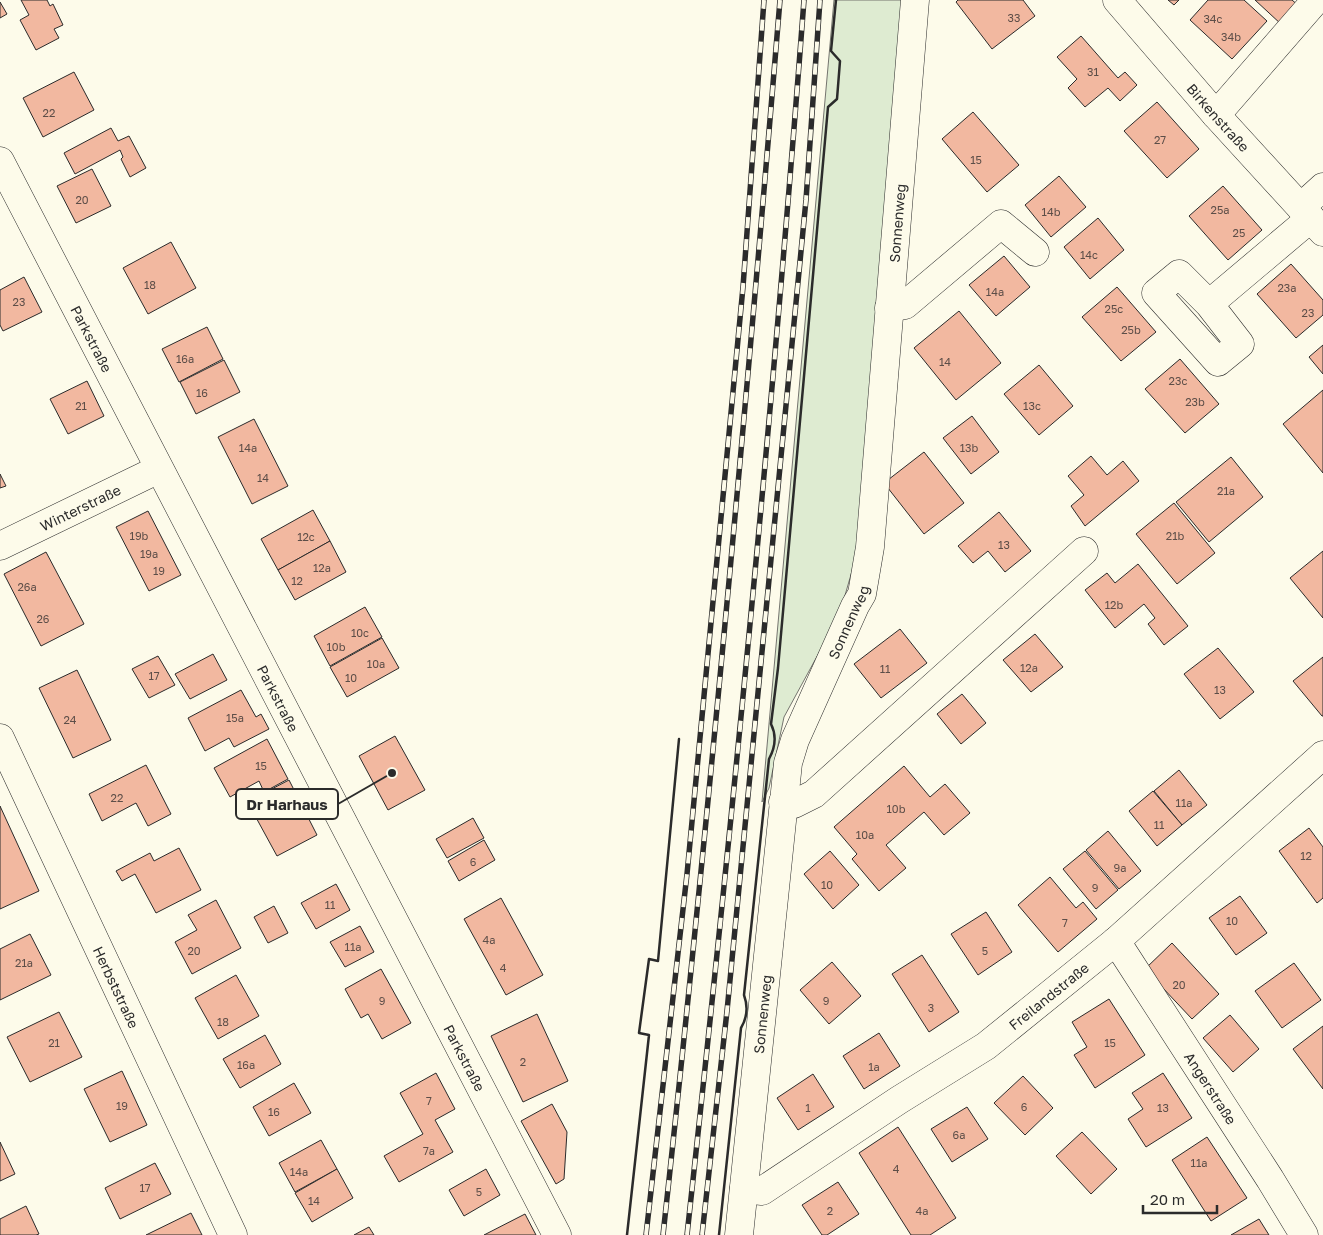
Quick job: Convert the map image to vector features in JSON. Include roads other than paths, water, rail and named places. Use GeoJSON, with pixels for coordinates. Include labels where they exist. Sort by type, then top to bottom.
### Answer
{"type":"FeatureCollection","features":[{"type":"Feature","properties":{"kind":"street","name":"Sonnenweg"},"geometry":{"type":"LineString","coordinates":[[739,1235],[788,763],[795,740],[862,594],[870,547],[888,308],[915,0]]}},
{"type":"Feature","properties":{"kind":"street","name":"Birkenstraße"},"geometry":{"type":"LineString","coordinates":[[1117,0],[1216,115],[1312,219]]}},
{"type":"Feature","properties":{"kind":"street"},"geometry":{"type":"LineString","coordinates":[[1216,115],[1316,0]]}},
{"type":"Feature","properties":{"kind":"street","name":"Parkstraße"},"geometry":{"type":"LineString","coordinates":[[0,161],[558,1235]]}},
{"type":"Feature","properties":{"kind":"street"},"geometry":{"type":"LineString","coordinates":[[1209,304],[1312,219],[1323,187]]}},
{"type":"Feature","properties":{"kind":"street"},"geometry":{"type":"LineString","coordinates":[[888,308],[905,305],[1001,224],[1035,252]]}},
{"type":"Feature","properties":{"kind":"street","name":"Winterstraße"},"geometry":{"type":"LineString","coordinates":[[0,546],[159,469]]}},
{"type":"Feature","properties":{"kind":"street"},"geometry":{"type":"LineString","coordinates":[[783,802],[794,804],[814,794],[1084,551]]}},
{"type":"Feature","properties":{"kind":"street","name":"Herbststraße"},"geometry":{"type":"LineString","coordinates":[[0,738],[233,1235]]}},
{"type":"Feature","properties":{"kind":"street","name":"Freilandstraße"},"geometry":{"type":"LineString","coordinates":[[744,1189],[762,1191],[899,1100],[986,1046],[1116,941],[1323,755]]}},
{"type":"Feature","properties":{"kind":"street","name":"Angerstraße"},"geometry":{"type":"LineString","coordinates":[[1116,941],[1270,1179],[1304,1235]]}},
{"type":"Feature","properties":{"kind":"railway"},"geometry":{"type":"LineString","coordinates":[[646,1235],[687,874],[743,287],[764,0]]}},
{"type":"Feature","properties":{"kind":"railway"},"geometry":{"type":"LineString","coordinates":[[663,1235],[726,618],[780,0]]}},
{"type":"Feature","properties":{"kind":"railway"},"geometry":{"type":"LineString","coordinates":[[687,1235],[751,618],[804,0]]}},
{"type":"Feature","properties":{"kind":"railway"},"geometry":{"type":"LineString","coordinates":[[702,1235],[727,1011],[806,200],[820,0]]}},
{"type":"Feature","properties":{"kind":"place","name":"Dr Harhaus"},"geometry":{"type":"Point","coordinates":[392,773]}}]}
